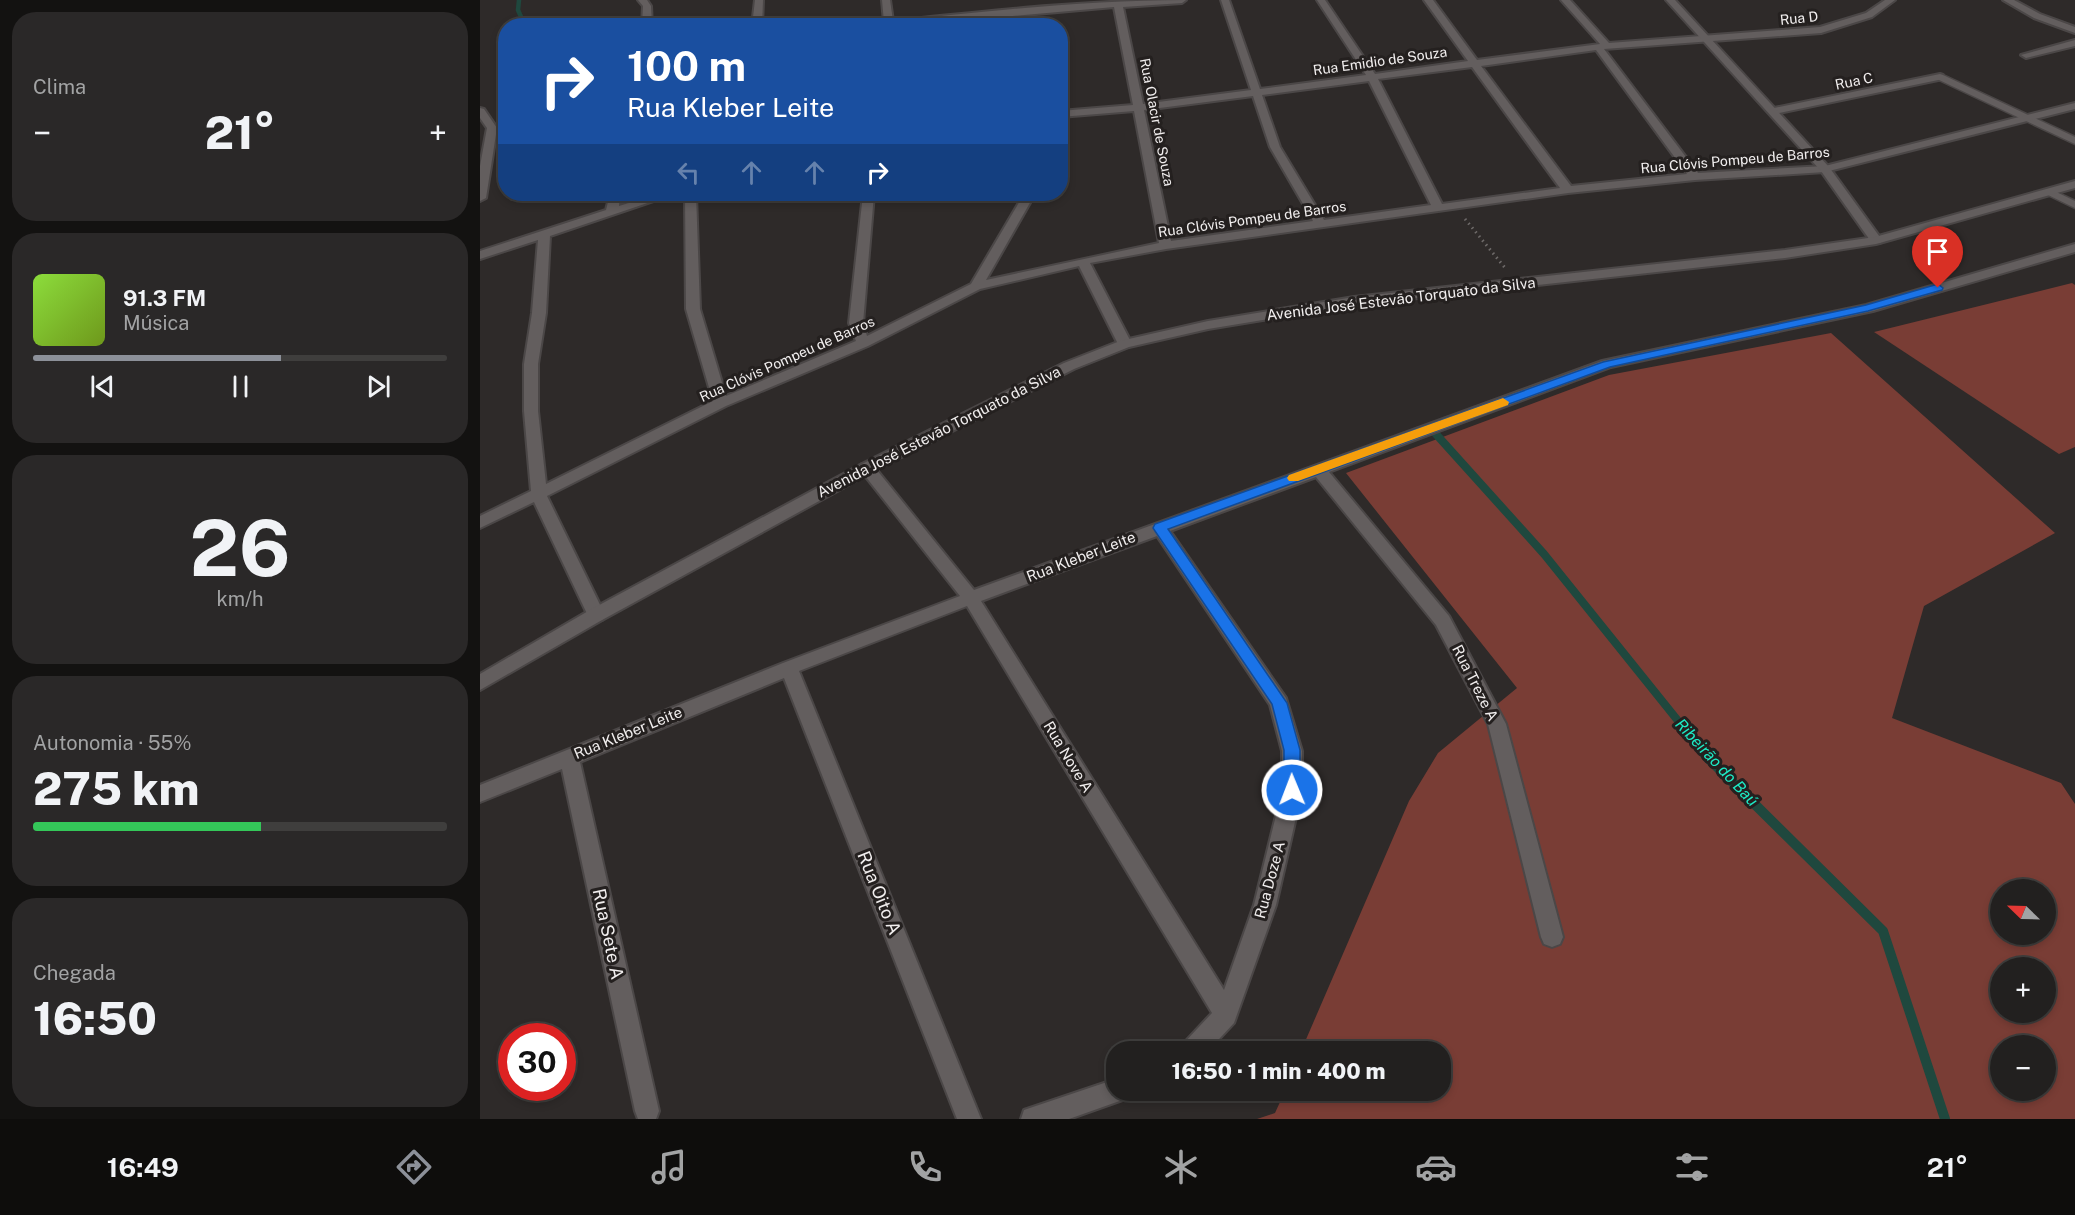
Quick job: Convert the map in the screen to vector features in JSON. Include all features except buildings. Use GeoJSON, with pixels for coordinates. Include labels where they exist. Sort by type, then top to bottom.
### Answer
{"type":"FeatureCollection","features":[{"type":"Feature","properties":{"kind":"street"},"geometry":{"type":"LineString","coordinates":[[642,0],[647,6],[647,18]]}},
{"type":"Feature","properties":{"kind":"street"},"geometry":{"type":"LineString","coordinates":[[758,18],[759,0]]}},
{"type":"Feature","properties":{"kind":"street"},"geometry":{"type":"LineString","coordinates":[[886,0],[888,18]]}},
{"type":"Feature","properties":{"kind":"street"},"geometry":{"type":"LineString","coordinates":[[992,0],[994,18]]}},
{"type":"Feature","properties":{"kind":"street"},"geometry":{"type":"LineString","coordinates":[[946,18],[1182,0]]}},
{"type":"Feature","properties":{"kind":"street"},"geometry":{"type":"LineString","coordinates":[[1225,0],[1275,147],[1321,225]]}},
{"type":"Feature","properties":{"kind":"street"},"geometry":{"type":"LineString","coordinates":[[1321,0],[1371,77],[1438,208]]}},
{"type":"Feature","properties":{"kind":"street"},"geometry":{"type":"LineString","coordinates":[[1428,0],[1568,190]]}},
{"type":"Feature","properties":{"kind":"street"},"geometry":{"type":"LineString","coordinates":[[1565,0],[1602,46],[1695,177]]}},
{"type":"Feature","properties":{"kind":"street"},"geometry":{"type":"LineString","coordinates":[[1670,0],[1825,169],[1876,240]]}},
{"type":"Feature","properties":{"kind":"street","name":"Rua D"},"geometry":{"type":"LineString","coordinates":[[1703,37],[1821,30],[1869,15],[1891,0]]}},
{"type":"Feature","properties":{"kind":"street"},"geometry":{"type":"LineString","coordinates":[[2010,0],[2037,16],[2075,30]]}},
{"type":"Feature","properties":{"kind":"street","name":"Rua Olacir de Souza"},"geometry":{"type":"LineString","coordinates":[[1118,5],[1166,245]]}},
{"type":"Feature","properties":{"kind":"street","name":"Rua Emidio de Souza"},"geometry":{"type":"LineString","coordinates":[[1068,113],[1139,108],[1602,46],[1703,37]]}},
{"type":"Feature","properties":{"kind":"street"},"geometry":{"type":"LineString","coordinates":[[2026,55],[2075,43]]}},
{"type":"Feature","properties":{"kind":"street","name":"Rua C"},"geometry":{"type":"LineString","coordinates":[[1774,111],[1940,76]]}},
{"type":"Feature","properties":{"kind":"street","name":"Rua Clóvis Pompeu de Barros"},"geometry":{"type":"LineString","coordinates":[[480,523],[722,403],[863,343],[976,286],[1083,261],[1166,245],[1568,190],[1695,177],[1825,169],[2075,106]]}},
{"type":"Feature","properties":{"kind":"street"},"geometry":{"type":"LineString","coordinates":[[480,111],[492,128],[480,198]]}},
{"type":"Feature","properties":{"kind":"street"},"geometry":{"type":"LineString","coordinates":[[480,131],[498,126]]}},
{"type":"Feature","properties":{"kind":"street","name":"Avenida José Estevão Torquato da Silva"},"geometry":{"type":"LineString","coordinates":[[480,684],[596,615],[867,468],[1069,366],[1125,344],[1208,325],[1354,302],[1785,254],[1876,240],[2075,184]]}},
{"type":"Feature","properties":{"kind":"street"},"geometry":{"type":"LineString","coordinates":[[612,212],[614,201]]}},
{"type":"Feature","properties":{"kind":"street"},"geometry":{"type":"LineString","coordinates":[[480,255],[646,201]]}},
{"type":"Feature","properties":{"kind":"street"},"geometry":{"type":"LineString","coordinates":[[690,201],[693,309],[722,403]]}},
{"type":"Feature","properties":{"kind":"street"},"geometry":{"type":"LineString","coordinates":[[863,343],[856,323],[867,201]]}},
{"type":"Feature","properties":{"kind":"street"},"geometry":{"type":"LineString","coordinates":[[976,286],[1025,201]]}},
{"type":"Feature","properties":{"kind":"street"},"geometry":{"type":"LineString","coordinates":[[544,235],[539,313],[531,364],[531,411],[538,496],[596,615]]}},
{"type":"Feature","properties":{"kind":"street","name":"Rua Kleber Leite"},"geometry":{"type":"LineString","coordinates":[[480,794],[789,668],[971,598],[1607,364],[1868,308],[2075,248]]}},
{"type":"Feature","properties":{"kind":"street"},"geometry":{"type":"LineString","coordinates":[[1083,261],[1125,344]]}},
{"type":"Feature","properties":{"kind":"street","name":"Rua Nove A"},"geometry":{"type":"LineString","coordinates":[[867,468],[971,598],[1226,1015]]}},
{"type":"Feature","properties":{"kind":"street","name":"Rua Treze A"},"geometry":{"type":"LineString","coordinates":[[1318,469],[1443,621],[1497,724],[1552,937]]}},
{"type":"Feature","properties":{"kind":"street","name":"Rua Doze A"},"geometry":{"type":"LineString","coordinates":[[1160,528],[1279,703],[1292,750],[1292,790],[1265,905],[1226,1015]]}},
{"type":"Feature","properties":{"kind":"street","name":"Rua Oito A"},"geometry":{"type":"LineString","coordinates":[[789,668],[969,1119]]}},
{"type":"Feature","properties":{"kind":"street","name":"Rua Sete A"},"geometry":{"type":"LineString","coordinates":[[569,757],[648,1111]]}},
{"type":"Feature","properties":{"kind":"street"},"geometry":{"type":"LineString","coordinates":[[1201,1041],[1226,1015]]}},
{"type":"Feature","properties":{"kind":"street"},"geometry":{"type":"LineString","coordinates":[[1033,1119],[1106,1095]]}},
{"type":"Feature","properties":{"kind":"lane"},"geometry":{"type":"LineString","coordinates":[[1940,76],[2075,141]]}},
{"type":"Feature","properties":{"kind":"lane"},"geometry":{"type":"LineString","coordinates":[[2050,192],[2075,205]]}},
{"type":"Feature","properties":{"kind":"path"},"geometry":{"type":"LineString","coordinates":[[1453,206],[1518,283]]}},
{"type":"Feature","properties":{"kind":"shaded area"},"geometry":{"type":"Polygon","coordinates":[[[2072,283],[2075,285],[2075,447],[2059,454],[1874,332],[2072,283]]]}},
{"type":"Feature","properties":{"kind":"shaded area"},"geometry":{"type":"Polygon","coordinates":[[[1831,333],[2055,533],[1924,606],[1892,718],[2061,783],[2075,804],[2075,1119],[1257,1119],[1275,1113],[1280,1101],[1451,1101],[1451,1041],[1305,1041],[1409,801],[1438,753],[1517,688],[1346,473],[1609,375],[1831,333]]]}},
{"type":"Feature","properties":{"kind":"waterway"},"geometry":{"type":"LineString","coordinates":[[519,0],[518,10],[522,18]]}},
{"type":"Feature","properties":{"kind":"waterway","name":"Ribeirão do Baú"},"geometry":{"type":"LineString","coordinates":[[1435,433],[1544,554],[1683,727]]}},
{"type":"Feature","properties":{"kind":"waterway","name":"Ribeirão do Baú"},"geometry":{"type":"LineString","coordinates":[[1682,726],[1708,758],[1883,931],[1945,1119]]}},
{"type":"Feature","properties":{"kind":"slow traffic"},"geometry":{"type":"LineString","coordinates":[[1293,478],[1503,402]]}},
{"type":"Feature","properties":{"kind":"route"},"geometry":{"type":"LineString","coordinates":[[1292,790],[1292,750],[1279,703],[1160,528],[1607,364],[1868,308],[1938,288]]}}]}
